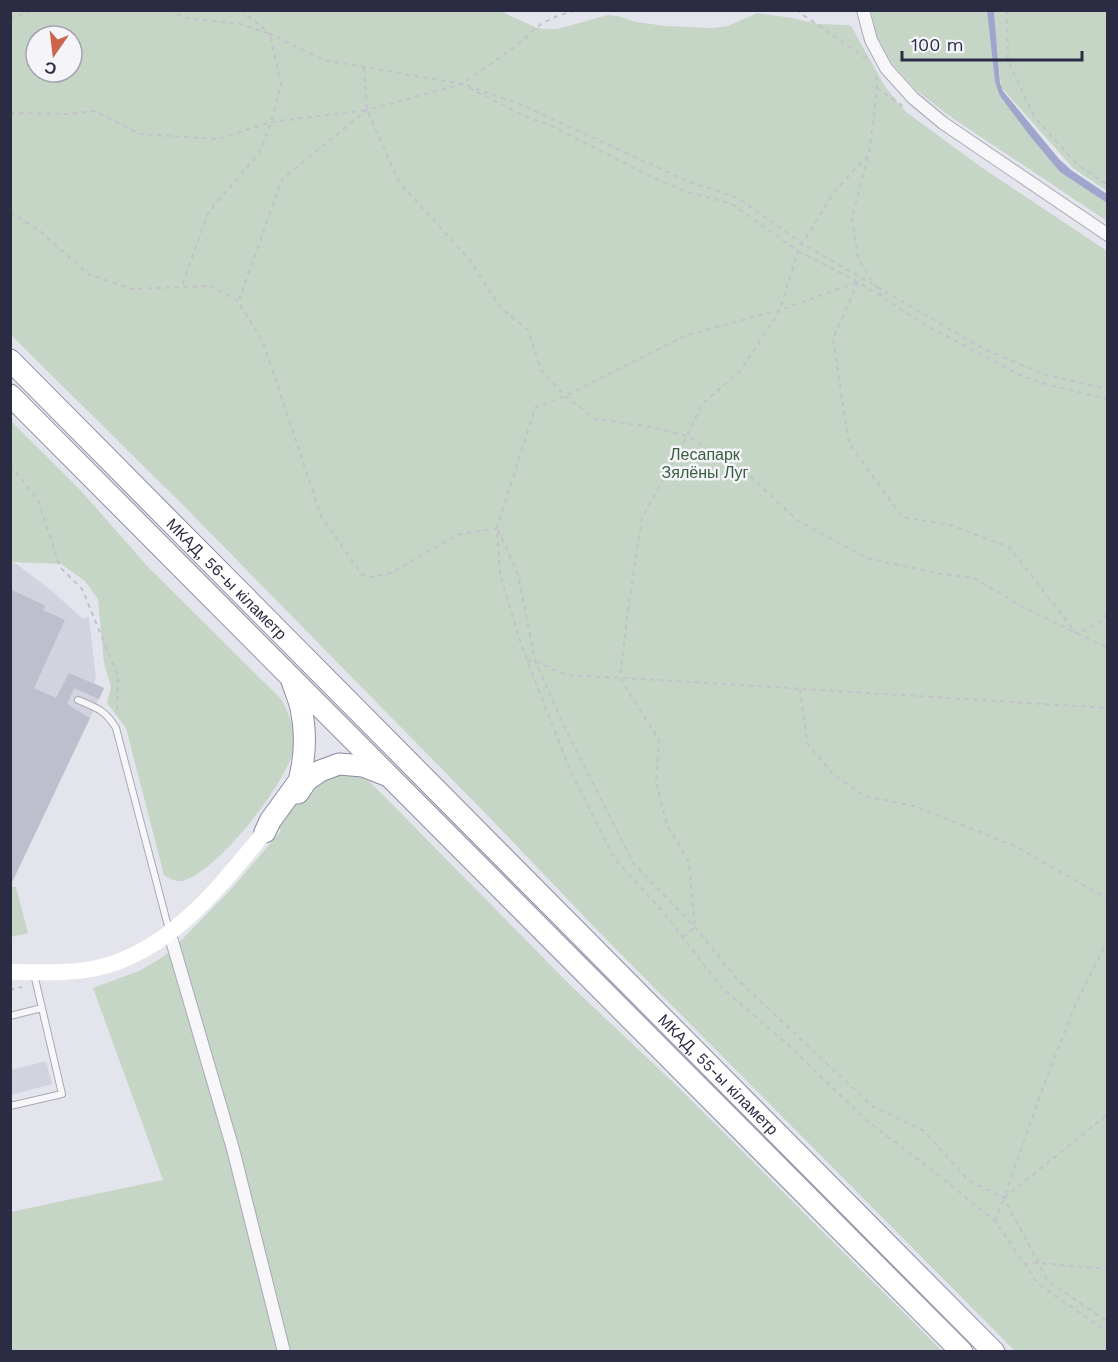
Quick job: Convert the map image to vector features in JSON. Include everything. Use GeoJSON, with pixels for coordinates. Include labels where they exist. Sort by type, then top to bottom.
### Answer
{"type":"FeatureCollection","features":[{"type":"Feature","properties":{"kind":"highway","name":"МКАД, 56-ы кіламетр"},"geometry":{"type":"LineString","coordinates":[[10,360],[443,797]]}},
{"type":"Feature","properties":{"kind":"highway","name":"МКАД, 56-ы кіламетр"},"geometry":{"type":"LineString","coordinates":[[10,395],[426,812]]}},
{"type":"Feature","properties":{"kind":"highway"},"geometry":{"type":"LineString","coordinates":[[265,832],[270,820],[299,781],[301,773],[304,731],[301,708],[291,677]]}},
{"type":"Feature","properties":{"kind":"highway"},"geometry":{"type":"LineString","coordinates":[[265,832],[274,825],[307,780],[320,771],[339,764],[363,766],[391,777]]}},
{"type":"Feature","properties":{"kind":"highway","name":"МКАД, 55-ы кіламетр"},"geometry":{"type":"LineString","coordinates":[[443,797],[994,1352]]}},
{"type":"Feature","properties":{"kind":"highway","name":"МКАД, 55-ы кіламетр"},"geometry":{"type":"LineString","coordinates":[[426,812],[962,1352]]}},
{"type":"Feature","properties":{"kind":"main road"},"geometry":{"type":"LineString","coordinates":[[10,963],[33,969],[82,970],[112,964],[147,949],[170,934],[228,877],[265,832]]}},
{"type":"Feature","properties":{"kind":"main road"},"geometry":{"type":"LineString","coordinates":[[10,972],[33,969]]}},
{"type":"Feature","properties":{"kind":"street"},"geometry":{"type":"LineString","coordinates":[[862,10],[871,40],[886,68],[913,98],[943,123],[1107,235]]}},
{"type":"Feature","properties":{"kind":"street"},"geometry":{"type":"LineString","coordinates":[[170,934],[233,1149],[284,1352]]}},
{"type":"Feature","properties":{"kind":"lane"},"geometry":{"type":"LineString","coordinates":[[78,700],[96,707],[108,716],[116,728],[170,934]]}},
{"type":"Feature","properties":{"kind":"lane"},"geometry":{"type":"LineString","coordinates":[[10,1106],[62,1094],[33,969]]}},
{"type":"Feature","properties":{"kind":"lane"},"geometry":{"type":"LineString","coordinates":[[10,1016],[42,1008]]}},
{"type":"Feature","properties":{"kind":"path"},"geometry":{"type":"LineString","coordinates":[[10,19],[34,10]]}},
{"type":"Feature","properties":{"kind":"path"},"geometry":{"type":"LineString","coordinates":[[169,10],[184,18],[240,24],[270,34],[324,60],[462,84],[520,104],[687,181],[738,198],[803,244],[984,349],[1046,375],[1107,388]]}},
{"type":"Feature","properties":{"kind":"path"},"geometry":{"type":"LineString","coordinates":[[181,288],[208,213],[259,153],[272,122],[281,84],[270,34],[241,10]]}},
{"type":"Feature","properties":{"kind":"path"},"geometry":{"type":"LineString","coordinates":[[10,113],[68,114],[95,111],[140,134],[219,139],[272,122],[367,110],[462,84],[515,47],[542,23],[577,10]]}},
{"type":"Feature","properties":{"kind":"path"},"geometry":{"type":"LineString","coordinates":[[796,10],[867,58]]}},
{"type":"Feature","properties":{"kind":"path"},"geometry":{"type":"LineString","coordinates":[[1007,10],[1008,61],[1035,118],[1078,165],[1107,184]]}},
{"type":"Feature","properties":{"kind":"path"},"geometry":{"type":"LineString","coordinates":[[363,67],[367,110],[399,182],[469,259],[500,307],[528,330],[541,370],[565,396],[595,419],[652,427],[687,436],[748,474],[798,521],[867,558],[942,574],[974,578],[1023,607],[1107,648]]}},
{"type":"Feature","properties":{"kind":"path"},"geometry":{"type":"LineString","coordinates":[[876,76],[877,88],[868,154],[852,217],[858,259],[885,299]]}},
{"type":"Feature","properties":{"kind":"path"},"geometry":{"type":"LineString","coordinates":[[462,84],[524,116],[552,126],[654,178],[685,191],[732,204],[798,251],[858,282],[927,326],[1022,376],[1107,399]]}},
{"type":"Feature","properties":{"kind":"path"},"geometry":{"type":"LineString","coordinates":[[238,301],[282,179],[367,110]]}},
{"type":"Feature","properties":{"kind":"path"},"geometry":{"type":"LineString","coordinates":[[695,927],[689,862],[667,825],[656,782],[659,740],[620,678],[642,518],[702,404],[741,370],[780,310],[798,251],[834,192],[868,154]]}},
{"type":"Feature","properties":{"kind":"path"},"geometry":{"type":"LineString","coordinates":[[10,212],[40,231],[88,274],[131,289],[211,286],[238,301],[263,342],[321,516],[361,574],[372,577],[391,573],[457,535],[497,528]]}},
{"type":"Feature","properties":{"kind":"path"},"geometry":{"type":"LineString","coordinates":[[858,282],[780,310],[687,335],[565,396],[535,408],[497,528],[500,574],[522,647],[570,770],[614,858],[664,913],[721,987],[786,1043],[866,1120],[995,1221],[1038,1284],[1107,1332]]}},
{"type":"Feature","properties":{"kind":"path"},"geometry":{"type":"LineString","coordinates":[[858,282],[833,339],[849,443],[902,517],[950,525],[1009,547],[1077,634]]}},
{"type":"Feature","properties":{"kind":"path"},"geometry":{"type":"LineString","coordinates":[[10,465],[38,500],[60,567],[82,589],[118,676],[116,728]]}},
{"type":"Feature","properties":{"kind":"path"},"geometry":{"type":"LineString","coordinates":[[497,528],[518,574],[535,661],[565,728],[634,864],[695,927],[736,978],[872,1106],[924,1131],[969,1181],[1004,1198],[1048,1281],[1107,1322]]}},
{"type":"Feature","properties":{"kind":"path"},"geometry":{"type":"LineString","coordinates":[[1077,634],[1101,621],[1107,613]]}},
{"type":"Feature","properties":{"kind":"path"},"geometry":{"type":"LineString","coordinates":[[527,661],[535,661],[566,675],[1107,708]]}},
{"type":"Feature","properties":{"kind":"path"},"geometry":{"type":"LineString","coordinates":[[800,688],[807,743],[834,775],[865,796],[914,806],[1015,846],[1107,899]]}},
{"type":"Feature","properties":{"kind":"path"},"geometry":{"type":"LineString","coordinates":[[683,937],[695,927]]}},
{"type":"Feature","properties":{"kind":"path"},"geometry":{"type":"LineString","coordinates":[[995,1221],[1076,1003],[1107,940]]}},
{"type":"Feature","properties":{"kind":"path"},"geometry":{"type":"LineString","coordinates":[[1004,1198],[1107,1114]]}},
{"type":"Feature","properties":{"kind":"path"},"geometry":{"type":"LineString","coordinates":[[1024,1264],[1038,1263],[1107,1269]]}},
{"type":"Feature","properties":{"kind":"shaded area"},"geometry":{"type":"Polygon","coordinates":[[[11,562],[52,591],[83,619],[89,617],[96,679],[94,683],[104,688],[11,882],[11,562]]]}},
{"type":"Feature","properties":{"kind":"shaded area"},"geometry":{"type":"Polygon","coordinates":[[[46,1061],[52,1084],[11,1095],[11,1070],[46,1061]]]}},
{"type":"Feature","properties":{"kind":"green space","name":"Лесапарк Зялёны Луг"},"geometry":{"type":"Polygon","coordinates":[[[11,11],[500,11],[543,29],[557,29],[608,15],[666,26],[712,28],[728,26],[757,13],[818,24],[847,25],[851,26],[886,88],[906,112],[981,167],[1107,251],[1107,1351],[1015,1351],[600,933],[182,504],[11,335],[11,11]]]}},
{"type":"Feature","properties":{"kind":"green space"},"geometry":{"type":"Polygon","coordinates":[[[871,11],[987,11],[995,82],[1003,100],[1060,172],[1107,203],[1107,221],[948,115],[916,90],[891,62],[877,36],[871,11]]]}},
{"type":"Feature","properties":{"kind":"green space"},"geometry":{"type":"Polygon","coordinates":[[[994,11],[1107,11],[1107,191],[1073,168],[1001,87],[994,11]]]}},
{"type":"Feature","properties":{"kind":"green space"},"geometry":{"type":"Polygon","coordinates":[[[10,420],[82,492],[149,568],[281,699],[290,717],[294,737],[293,751],[278,784],[232,843],[199,873],[185,880],[177,881],[164,875],[126,728],[107,703],[111,687],[104,663],[98,599],[85,581],[61,564],[11,562],[10,420]]]}},
{"type":"Feature","properties":{"kind":"green space"},"geometry":{"type":"Polygon","coordinates":[[[356,772],[371,783],[569,984],[678,1087],[942,1351],[11,1351],[10,1212],[163,1180],[93,988],[139,971],[172,950],[234,886],[281,831],[278,828],[315,777],[356,772]]]}},
{"type":"Feature","properties":{"kind":"green space"},"geometry":{"type":"Polygon","coordinates":[[[11,887],[16,887],[28,933],[11,937],[11,887]]]}},
{"type":"Feature","properties":{"kind":"water"},"geometry":{"type":"Polygon","coordinates":[[[987,11],[994,11],[1000,83],[1003,91],[1059,159],[1071,170],[1107,194],[1107,203],[1060,172],[1000,96],[995,82],[987,11]]]}},
{"type":"Feature","properties":{"kind":"building"},"geometry":{"type":"Polygon","coordinates":[[[10,589],[46,606],[43,610],[65,620],[34,688],[56,698],[69,673],[104,688],[99,699],[74,688],[67,704],[90,718],[10,886],[10,589]]]}}]}
